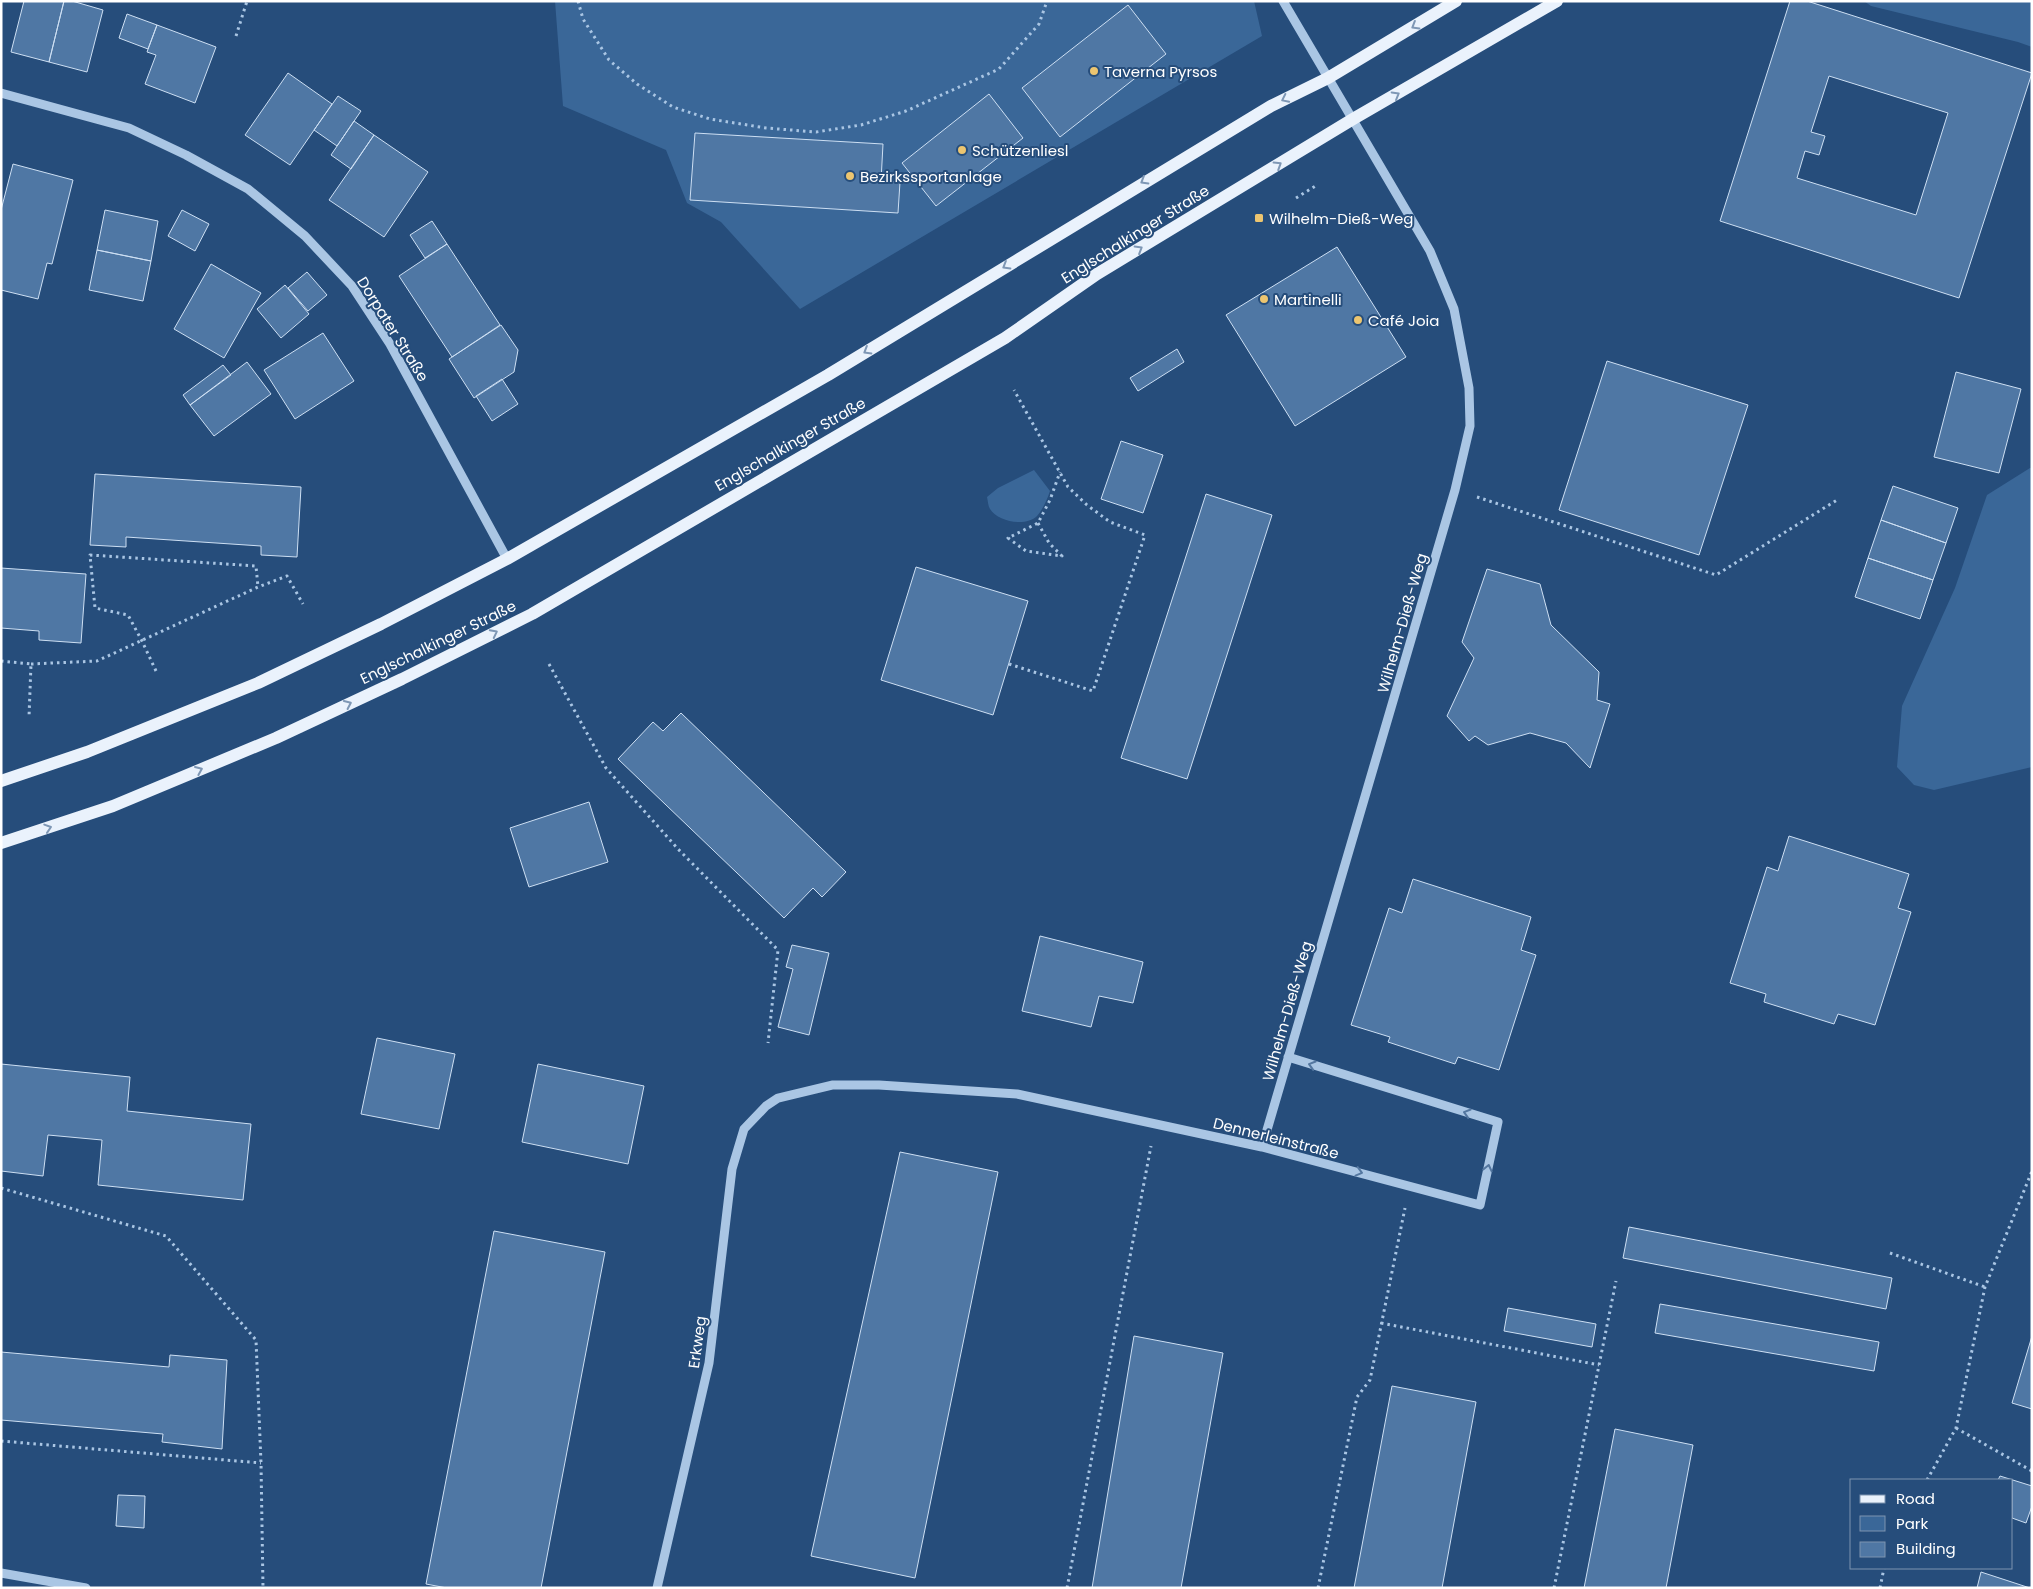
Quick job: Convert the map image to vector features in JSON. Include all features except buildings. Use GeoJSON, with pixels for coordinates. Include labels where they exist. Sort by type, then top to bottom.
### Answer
{"type":"FeatureCollection","features":[{"type":"Feature","properties":{"kind":"main road"},"geometry":{"type":"LineString","coordinates":[[1,780],[87,752],[258,683],[381,624],[507,559],[828,375],[1263,111],[1328,78],[1456,1]]}},
{"type":"Feature","properties":{"kind":"main road","name":"Englschalkinger Straße"},"geometry":{"type":"LineString","coordinates":[[1,843],[113,806],[276,738],[402,679],[532,614],[1005,338],[1097,274],[1353,119],[1558,1]]}},
{"type":"Feature","properties":{"kind":"street","name":"Wilhelm-Dieß-Weg"},"geometry":{"type":"LineString","coordinates":[[1262,1147],[1455,490],[1470,426],[1469,388],[1454,309],[1430,252],[1284,1]]}},
{"type":"Feature","properties":{"kind":"street","name":"Dorpater Straße"},"geometry":{"type":"LineString","coordinates":[[1,94],[129,128],[186,155],[248,189],[305,236],[352,286],[390,344],[507,559]]}},
{"type":"Feature","properties":{"kind":"street","name":"Dennerleinstraße"},"geometry":{"type":"LineString","coordinates":[[766,1106],[778,1098],[832,1086],[879,1085],[1017,1094],[1262,1147],[1480,1205],[1498,1122],[1288,1057]]}},
{"type":"Feature","properties":{"kind":"street","name":"Erkweg"},"geometry":{"type":"LineString","coordinates":[[657,1588],[709,1363],[732,1169],[744,1129],[766,1106]]}},
{"type":"Feature","properties":{"kind":"street"},"geometry":{"type":"LineString","coordinates":[[1,1573],[86,1588]]}},
{"type":"Feature","properties":{"kind":"path"},"geometry":{"type":"LineString","coordinates":[[236,36],[247,1]]}},
{"type":"Feature","properties":{"kind":"path"},"geometry":{"type":"LineString","coordinates":[[578,1],[583,19],[609,60],[637,84],[673,107],[710,119],[766,128],[816,132],[861,125],[906,112],[999,69],[1039,24],[1047,1]]}},
{"type":"Feature","properties":{"kind":"path"},"geometry":{"type":"LineString","coordinates":[[1296,198],[1317,185]]}},
{"type":"Feature","properties":{"kind":"path"},"geometry":{"type":"LineString","coordinates":[[1009,664],[1093,691],[1145,535],[1110,522],[1068,487],[1014,390]]}},
{"type":"Feature","properties":{"kind":"path"},"geometry":{"type":"LineString","coordinates":[[1038,523],[1049,543],[1062,556],[1026,551],[1008,538],[1038,523],[1050,500],[1060,472]]}},
{"type":"Feature","properties":{"kind":"path"},"geometry":{"type":"LineString","coordinates":[[1455,490],[1716,575],[1836,500]]}},
{"type":"Feature","properties":{"kind":"path"},"geometry":{"type":"LineString","coordinates":[[156,671],[128,615],[95,608],[90,555],[256,566],[258,587]]}},
{"type":"Feature","properties":{"kind":"path"},"geometry":{"type":"LineString","coordinates":[[1,661],[31,664],[97,661],[258,587],[287,576],[302,604]]}},
{"type":"Feature","properties":{"kind":"path"},"geometry":{"type":"LineString","coordinates":[[29,717],[31,664]]}},
{"type":"Feature","properties":{"kind":"path"},"geometry":{"type":"LineString","coordinates":[[549,664],[606,768],[678,849],[778,950],[768,1042]]}},
{"type":"Feature","properties":{"kind":"path"},"geometry":{"type":"LineString","coordinates":[[1067,1588],[1155,1124]]}},
{"type":"Feature","properties":{"kind":"path"},"geometry":{"type":"LineString","coordinates":[[1927,1479],[1956,1428],[1984,1287],[2032,1171]]}},
{"type":"Feature","properties":{"kind":"path"},"geometry":{"type":"LineString","coordinates":[[1318,1588],[1357,1397],[1370,1380],[1410,1185]]}},
{"type":"Feature","properties":{"kind":"path"},"geometry":{"type":"LineString","coordinates":[[1,1188],[166,1236],[256,1340],[261,1463],[263,1588]]}},
{"type":"Feature","properties":{"kind":"path"},"geometry":{"type":"LineString","coordinates":[[1890,1253],[1984,1287]]}},
{"type":"Feature","properties":{"kind":"path"},"geometry":{"type":"LineString","coordinates":[[1554,1588],[1616,1281]]}},
{"type":"Feature","properties":{"kind":"path"},"geometry":{"type":"LineString","coordinates":[[1381,1322],[1599,1365]]}},
{"type":"Feature","properties":{"kind":"path"},"geometry":{"type":"LineString","coordinates":[[1956,1428],[2032,1471]]}},
{"type":"Feature","properties":{"kind":"path"},"geometry":{"type":"LineString","coordinates":[[1,1441],[261,1463]]}},
{"type":"Feature","properties":{"kind":"path"},"geometry":{"type":"LineString","coordinates":[[1880,1588],[1884,1569]]}},
{"type":"Feature","properties":{"kind":"green space","name":"Bezirkssportanlage"},"geometry":{"type":"Polygon","coordinates":[[[555,1],[1254,1],[1262,36],[800,309],[721,222],[687,203],[666,150],[563,106],[555,1]]]}},
{"type":"Feature","properties":{"kind":"green space"},"geometry":{"type":"Polygon","coordinates":[[[1864,1],[2032,1],[2032,47],[1871,6],[1864,1]]]}},
{"type":"Feature","properties":{"kind":"green space"},"geometry":{"type":"Polygon","coordinates":[[[2032,468],[2032,767],[1934,790],[1914,785],[1897,767],[1902,706],[1955,588],[1987,495],[2032,468]]]}},
{"type":"Feature","properties":{"kind":"green space"},"geometry":{"type":"Polygon","coordinates":[[[1034,470],[1050,491],[1045,504],[1037,516],[1026,521],[1012,522],[999,517],[989,508],[987,497],[998,488],[1034,470]]]}},
{"type":"Feature","properties":{"kind":"place","name":"Taverna Pyrsos"},"geometry":{"type":"Point","coordinates":[1094,71]}},
{"type":"Feature","properties":{"kind":"place","name":"Schützenliesl"},"geometry":{"type":"Point","coordinates":[962,150]}},
{"type":"Feature","properties":{"kind":"place","name":"Bezirkssportanlage"},"geometry":{"type":"Point","coordinates":[850,176]}},
{"type":"Feature","properties":{"kind":"place","name":"Wilhelm-Dieß-Weg"},"geometry":{"type":"Point","coordinates":[1259,218]}},
{"type":"Feature","properties":{"kind":"place","name":"Martinelli"},"geometry":{"type":"Point","coordinates":[1264,299]}},
{"type":"Feature","properties":{"kind":"place","name":"Café Joia"},"geometry":{"type":"Point","coordinates":[1358,320]}}]}
